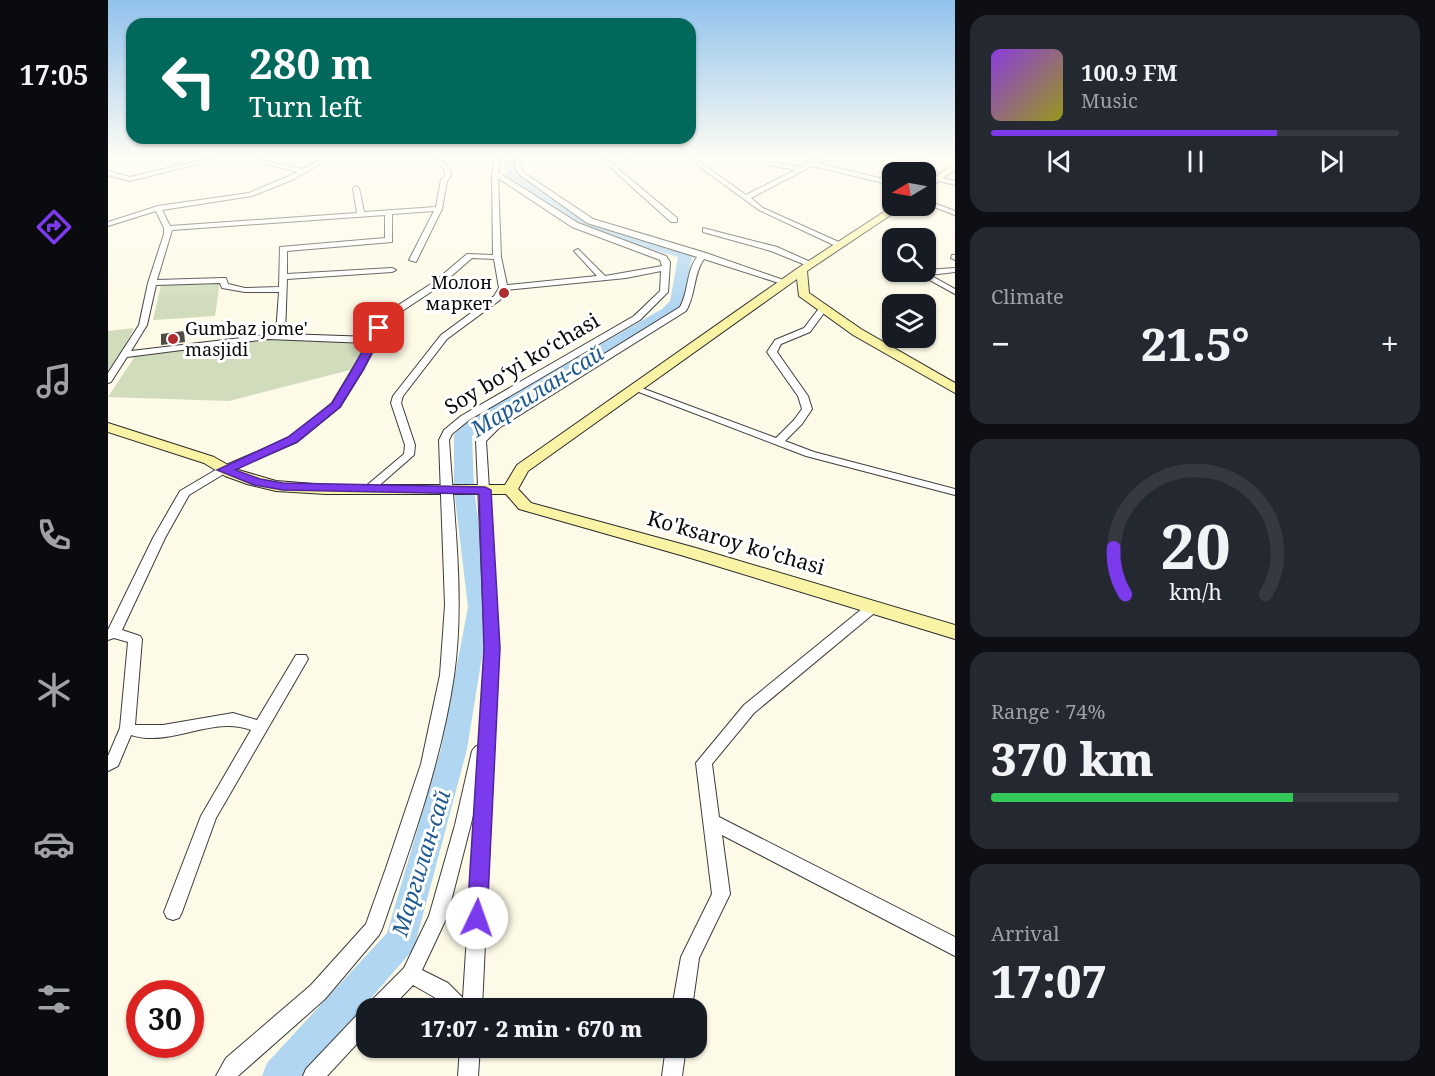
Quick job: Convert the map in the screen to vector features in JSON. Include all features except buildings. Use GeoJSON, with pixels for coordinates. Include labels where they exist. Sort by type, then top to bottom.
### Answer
{"type":"FeatureCollection","features":[{"type":"Feature","properties":{"kind":"street"},"geometry":{"type":"LineString","coordinates":[[108,224],[154,209]]}},
{"type":"Feature","properties":{"kind":"street"},"geometry":{"type":"LineString","coordinates":[[108,380],[143,325],[152,283],[168,234],[168,228],[159,209]]}},
{"type":"Feature","properties":{"kind":"street"},"geometry":{"type":"LineString","coordinates":[[360,209],[361,214]]}},
{"type":"Feature","properties":{"kind":"street"},"geometry":{"type":"LineString","coordinates":[[168,228],[435,209]]}},
{"type":"Feature","properties":{"kind":"street"},"geometry":{"type":"LineString","coordinates":[[412,260],[439,209]]}},
{"type":"Feature","properties":{"kind":"street"},"geometry":{"type":"LineString","coordinates":[[370,488],[409,455],[410,445],[396,403],[398,396],[444,337],[496,298],[503,288],[497,257],[496,209]]}},
{"type":"Feature","properties":{"kind":"street"},"geometry":{"type":"LineString","coordinates":[[503,288],[626,276],[666,268],[663,258],[575,225],[551,209]]}},
{"type":"Feature","properties":{"kind":"street"},"geometry":{"type":"LineString","coordinates":[[572,209],[590,222],[785,282],[856,332],[955,389]]}},
{"type":"Feature","properties":{"kind":"street"},"geometry":{"type":"LineString","coordinates":[[662,209],[674,220]]}},
{"type":"Feature","properties":{"kind":"street"},"geometry":{"type":"LineString","coordinates":[[764,209],[838,245]]}},
{"type":"Feature","properties":{"kind":"street"},"geometry":{"type":"LineString","coordinates":[[280,336],[284,248],[389,240],[388,212]]}},
{"type":"Feature","properties":{"kind":"street"},"geometry":{"type":"LineString","coordinates":[[108,427],[209,460],[223,470],[258,482],[283,486],[510,489],[522,468],[806,267],[883,216]]}},
{"type":"Feature","properties":{"kind":"street"},"geometry":{"type":"LineString","coordinates":[[706,230],[774,249],[806,267]]}},
{"type":"Feature","properties":{"kind":"street"},"geometry":{"type":"LineString","coordinates":[[578,251],[603,278]]}},
{"type":"Feature","properties":{"kind":"street"},"geometry":{"type":"LineString","coordinates":[[473,998],[492,648],[483,436],[539,398],[683,309],[691,295],[694,265],[703,255]]}},
{"type":"Feature","properties":{"kind":"street"},"geometry":{"type":"LineString","coordinates":[[108,765],[113,762],[127,728],[135,639],[111,634],[184,493],[223,470],[293,440],[336,405],[358,370],[386,317],[437,284],[470,256],[497,257]]}},
{"type":"Feature","properties":{"kind":"street"},"geometry":{"type":"LineString","coordinates":[[806,267],[806,296]]}},
{"type":"Feature","properties":{"kind":"street","name":"Soy boʻyi koʻchasi"},"geometry":{"type":"LineString","coordinates":[[226,1076],[233,1065],[318,992],[373,929],[429,764],[447,675],[452,605],[444,440],[448,432],[493,400],[637,318],[664,292],[666,268]]}},
{"type":"Feature","properties":{"kind":"street"},"geometry":{"type":"LineString","coordinates":[[283,277],[392,270]]}},
{"type":"Feature","properties":{"kind":"street"},"geometry":{"type":"LineString","coordinates":[[955,270],[921,273],[955,292]]}},
{"type":"Feature","properties":{"kind":"street"},"geometry":{"type":"LineString","coordinates":[[152,283],[223,280],[225,286],[237,289],[283,289]]}},
{"type":"Feature","properties":{"kind":"street"},"geometry":{"type":"LineString","coordinates":[[778,442],[798,422],[807,409],[802,396],[772,352],[778,342],[807,330],[823,309]]}},
{"type":"Feature","properties":{"kind":"street"},"geometry":{"type":"LineString","coordinates":[[126,355],[246,338],[280,336],[372,340]]}},
{"type":"Feature","properties":{"kind":"street"},"geometry":{"type":"LineString","coordinates":[[636,389],[810,454],[955,492]]}},
{"type":"Feature","properties":{"kind":"street","name":"Ko'ksaroy ko'chasi"},"geometry":{"type":"LineString","coordinates":[[510,489],[525,506],[690,552],[955,632]]}},
{"type":"Feature","properties":{"kind":"street"},"geometry":{"type":"LineString","coordinates":[[684,998],[690,957],[721,894],[704,763],[749,709],[873,607]]}},
{"type":"Feature","properties":{"kind":"street"},"geometry":{"type":"LineString","coordinates":[[173,912],[209,816],[301,659]]}},
{"type":"Feature","properties":{"kind":"street"},"geometry":{"type":"LineString","coordinates":[[388,998],[411,974],[438,917],[463,825],[488,715]]}},
{"type":"Feature","properties":{"kind":"street"},"geometry":{"type":"LineString","coordinates":[[127,728],[134,732],[161,731],[234,719],[260,727]]}},
{"type":"Feature","properties":{"kind":"street"},"geometry":{"type":"LineString","coordinates":[[711,821],[955,947]]}},
{"type":"Feature","properties":{"kind":"street"},"geometry":{"type":"LineString","coordinates":[[411,974],[441,990],[449,998]]}},
{"type":"Feature","properties":{"kind":"street"},"geometry":{"type":"LineString","coordinates":[[313,1076],[356,1031]]}},
{"type":"Feature","properties":{"kind":"street"},"geometry":{"type":"LineString","coordinates":[[468,1076],[469,1058]]}},
{"type":"Feature","properties":{"kind":"street"},"geometry":{"type":"LineString","coordinates":[[672,1076],[674,1058]]}},
{"type":"Feature","properties":{"kind":"green space"},"geometry":{"type":"Polygon","coordinates":[[[220,282],[215,316],[153,320],[161,285],[220,282]]]}},
{"type":"Feature","properties":{"kind":"green space"},"geometry":{"type":"Polygon","coordinates":[[[134,328],[116,364],[108,374],[108,331],[134,328]]]}},
{"type":"Feature","properties":{"kind":"green space"},"geometry":{"type":"Polygon","coordinates":[[[311,339],[369,342],[354,369],[229,401],[108,397],[135,356],[268,340],[311,339]]]}},
{"type":"Feature","properties":{"kind":"waterway","name":"Маргилан-сай"},"geometry":{"type":"LineString","coordinates":[[280,1076],[400,941],[454,749],[479,607],[464,489],[463,435],[473,425],[667,312],[677,302],[685,256],[680,252],[595,228],[573,218],[561,209]]}},
{"type":"Feature","properties":{"kind":"place","name":"Молон маркет"},"geometry":{"type":"Point","coordinates":[504,293]}},
{"type":"Feature","properties":{"kind":"place","name":"Gumbaz jome' masjidi"},"geometry":{"type":"Point","coordinates":[173,339]}},
{"type":"Feature","properties":{"kind":"route"},"geometry":{"type":"LineString","coordinates":[[379,328],[358,370],[336,405],[293,440],[223,470],[258,482],[283,486],[485,490],[492,648],[477,918]]}}]}
